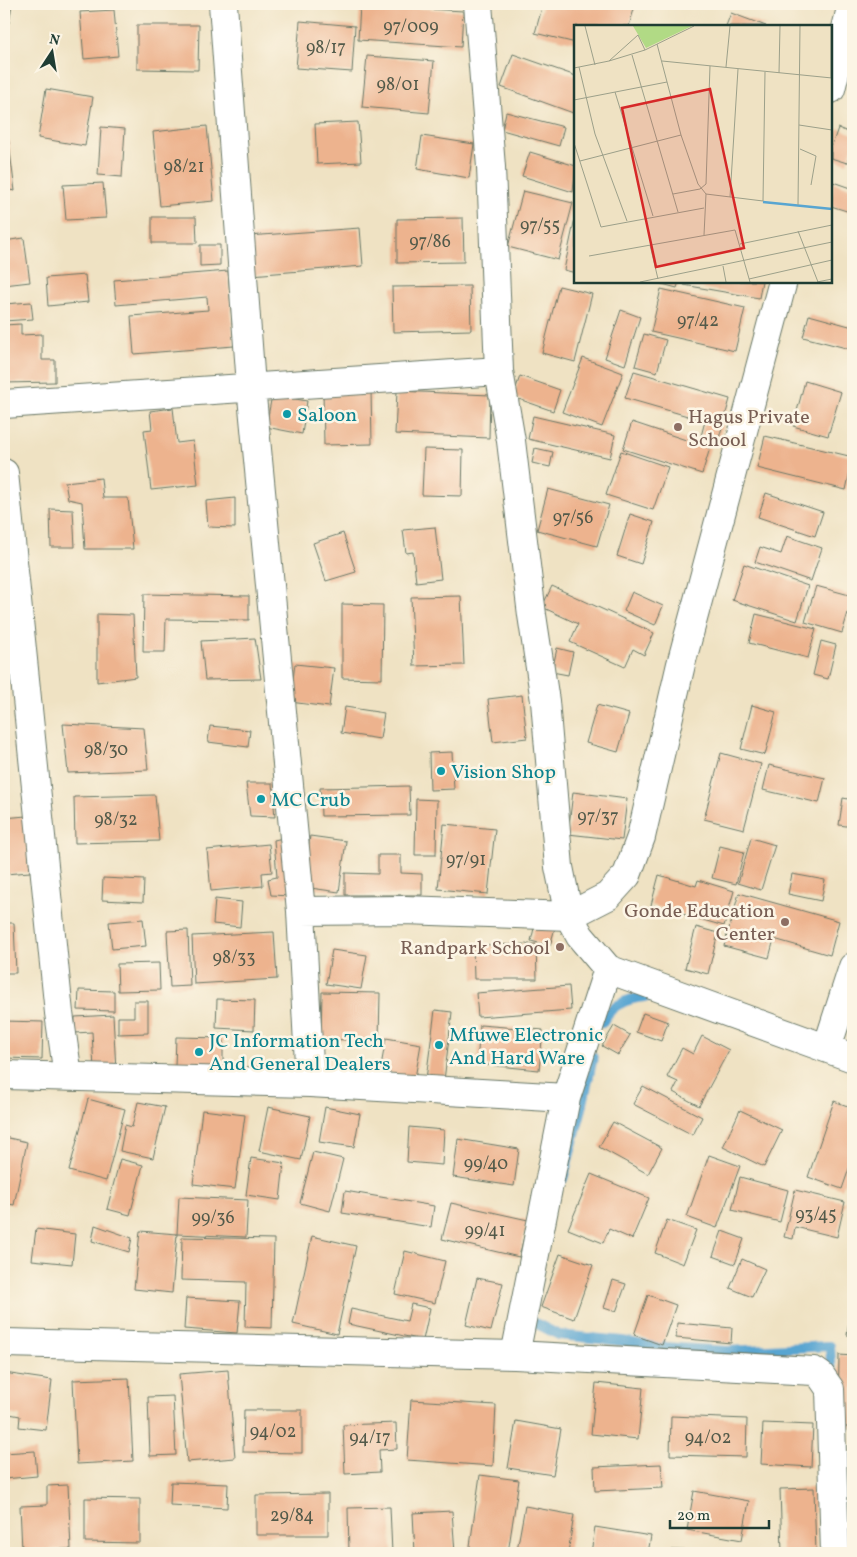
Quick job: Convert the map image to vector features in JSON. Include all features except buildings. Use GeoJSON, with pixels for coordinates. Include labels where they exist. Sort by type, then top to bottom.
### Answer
{"type":"FeatureCollection","features":[{"type":"Feature","properties":{"kind":"street"},"geometry":{"type":"LineString","coordinates":[[223,4],[251,386],[301,911],[310,1083]]}},
{"type":"Feature","properties":{"kind":"street"},"geometry":{"type":"LineString","coordinates":[[478,4],[491,167],[499,372],[511,440],[532,615],[545,701],[559,868],[569,916],[580,936],[608,969],[853,1058]]}},
{"type":"Feature","properties":{"kind":"street"},"geometry":{"type":"LineString","coordinates":[[832,85],[852,4]]}},
{"type":"Feature","properties":{"kind":"street"},"geometry":{"type":"LineString","coordinates":[[301,911],[404,910],[569,916],[608,896],[627,875],[641,837],[681,664],[783,282]]}},
{"type":"Feature","properties":{"kind":"street"},"geometry":{"type":"LineString","coordinates":[[4,404],[251,386],[499,372]]}},
{"type":"Feature","properties":{"kind":"street"},"geometry":{"type":"LineString","coordinates":[[4,473],[59,1014],[68,1076]]}},
{"type":"Feature","properties":{"kind":"street"},"geometry":{"type":"LineString","coordinates":[[826,1048],[853,967]]}},
{"type":"Feature","properties":{"kind":"street"},"geometry":{"type":"LineString","coordinates":[[515,1355],[566,1098],[608,969]]}},
{"type":"Feature","properties":{"kind":"street"},"geometry":{"type":"LineString","coordinates":[[4,1075],[310,1083],[566,1098]]}},
{"type":"Feature","properties":{"kind":"street"},"geometry":{"type":"LineString","coordinates":[[4,1343],[515,1355],[814,1371],[821,1376],[830,1389],[843,1511],[835,1553]]}},
{"type":"Feature","properties":{"kind":"waterway"},"geometry":{"type":"LineString","coordinates":[[602,1023],[618,1005],[632,999],[656,996]]}},
{"type":"Feature","properties":{"kind":"waterway"},"geometry":{"type":"LineString","coordinates":[[563,1179],[593,1057]]}},
{"type":"Feature","properties":{"kind":"waterway"},"geometry":{"type":"LineString","coordinates":[[530,1314],[529,1320],[559,1335],[622,1341],[649,1346],[727,1351],[830,1346],[832,1379]]}},
{"type":"Feature","properties":{"kind":"place","name":"Saloon"},"geometry":{"type":"Point","coordinates":[287,414]}},
{"type":"Feature","properties":{"kind":"place","name":"Hagus Private School"},"geometry":{"type":"Point","coordinates":[678,427]}},
{"type":"Feature","properties":{"kind":"place","name":"Vision Shop"},"geometry":{"type":"Point","coordinates":[441,771]}},
{"type":"Feature","properties":{"kind":"place","name":"MC Crub"},"geometry":{"type":"Point","coordinates":[261,799]}},
{"type":"Feature","properties":{"kind":"place","name":"Gonde Education Center"},"geometry":{"type":"Point","coordinates":[785,922]}},
{"type":"Feature","properties":{"kind":"place","name":"Randpark School"},"geometry":{"type":"Point","coordinates":[560,947]}},
{"type":"Feature","properties":{"kind":"place","name":"Mfuwe Electronic And Hard Ware"},"geometry":{"type":"Point","coordinates":[439,1045]}},
{"type":"Feature","properties":{"kind":"place","name":"JC Information Tech And General Dealers"},"geometry":{"type":"Point","coordinates":[199,1052]}}]}
